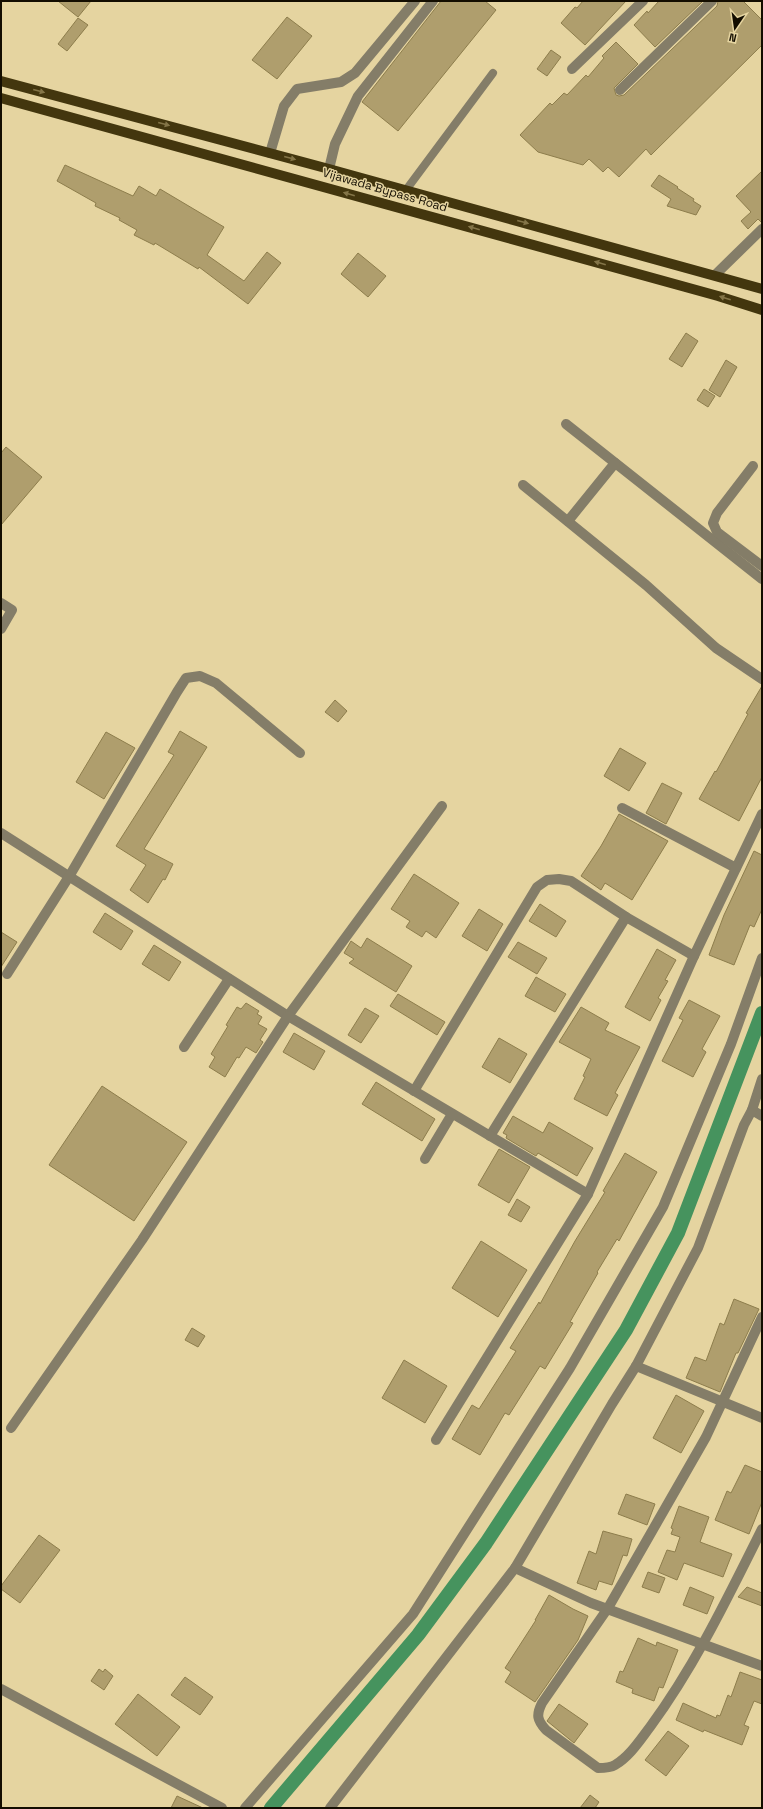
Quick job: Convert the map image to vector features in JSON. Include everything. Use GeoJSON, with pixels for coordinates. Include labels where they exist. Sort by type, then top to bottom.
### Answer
{"type":"FeatureCollection","features":[{"type":"Feature","properties":{"kind":"main road","name":"Vijawada Bypass Road"},"geometry":{"type":"LineString","coordinates":[[1,81],[406,190],[762,289]]}},
{"type":"Feature","properties":{"kind":"main road","name":"Vijawada Bypass Road"},"geometry":{"type":"LineString","coordinates":[[1,98],[710,294],[762,310]]}},
{"type":"Feature","properties":{"kind":"street"},"geometry":{"type":"LineString","coordinates":[[270,153],[284,106],[297,89],[341,82],[355,73],[415,1]]}},
{"type":"Feature","properties":{"kind":"street"},"geometry":{"type":"LineString","coordinates":[[329,169],[335,144],[358,96],[433,1]]}},
{"type":"Feature","properties":{"kind":"street"},"geometry":{"type":"LineString","coordinates":[[572,69],[643,1]]}},
{"type":"Feature","properties":{"kind":"street"},"geometry":{"type":"LineString","coordinates":[[620,90],[712,1]]}},
{"type":"Feature","properties":{"kind":"street"},"geometry":{"type":"LineString","coordinates":[[715,275],[762,229]]}},
{"type":"Feature","properties":{"kind":"street"},"geometry":{"type":"LineString","coordinates":[[566,424],[762,580]]}},
{"type":"Feature","properties":{"kind":"street"},"geometry":{"type":"LineString","coordinates":[[568,522],[615,463]]}},
{"type":"Feature","properties":{"kind":"street"},"geometry":{"type":"LineString","coordinates":[[753,466],[717,513],[713,523],[717,532],[762,566]]}},
{"type":"Feature","properties":{"kind":"street"},"geometry":{"type":"LineString","coordinates":[[523,485],[646,585],[716,648],[762,679]]}},
{"type":"Feature","properties":{"kind":"street"},"geometry":{"type":"LineString","coordinates":[[1,603],[12,610],[1,629]]}},
{"type":"Feature","properties":{"kind":"street"},"geometry":{"type":"LineString","coordinates":[[8,974],[70,875],[186,678],[200,676],[216,683],[300,753]]}},
{"type":"Feature","properties":{"kind":"street"},"geometry":{"type":"LineString","coordinates":[[11,1428],[142,1240],[288,1016],[442,806]]}},
{"type":"Feature","properties":{"kind":"street"},"geometry":{"type":"LineString","coordinates":[[622,808],[736,868]]}},
{"type":"Feature","properties":{"kind":"street"},"geometry":{"type":"LineString","coordinates":[[436,1440],[588,1194],[694,956],[762,814]]}},
{"type":"Feature","properties":{"kind":"street"},"geometry":{"type":"LineString","coordinates":[[1,833],[70,875],[288,1016],[588,1194]]}},
{"type":"Feature","properties":{"kind":"street"},"geometry":{"type":"LineString","coordinates":[[414,1091],[537,887],[547,880],[558,878],[571,881],[626,917],[694,956]]}},
{"type":"Feature","properties":{"kind":"street"},"geometry":{"type":"LineString","coordinates":[[490,1136],[626,917]]}},
{"type":"Feature","properties":{"kind":"street"},"geometry":{"type":"LineString","coordinates":[[245,1808],[413,1614],[570,1368],[663,1206],[731,1044],[762,958]]}},
{"type":"Feature","properties":{"kind":"street"},"geometry":{"type":"LineString","coordinates":[[184,1047],[230,979]]}},
{"type":"Feature","properties":{"kind":"street"},"geometry":{"type":"LineString","coordinates":[[330,1808],[515,1568],[636,1366],[698,1248],[744,1125],[752,1110],[762,1079]]}},
{"type":"Feature","properties":{"kind":"street"},"geometry":{"type":"LineString","coordinates":[[752,1110],[762,1116]]}},
{"type":"Feature","properties":{"kind":"street"},"geometry":{"type":"LineString","coordinates":[[425,1159],[452,1114]]}},
{"type":"Feature","properties":{"kind":"street"},"geometry":{"type":"LineString","coordinates":[[762,1318],[706,1437],[608,1608],[542,1704],[537,1714],[539,1722],[546,1730],[598,1768],[607,1768],[616,1765],[635,1747],[661,1712],[703,1644],[762,1529]]}},
{"type":"Feature","properties":{"kind":"street"},"geometry":{"type":"LineString","coordinates":[[636,1366],[762,1418]]}},
{"type":"Feature","properties":{"kind":"street"},"geometry":{"type":"LineString","coordinates":[[515,1568],[591,1603],[762,1666]]}},
{"type":"Feature","properties":{"kind":"street"},"geometry":{"type":"LineString","coordinates":[[1,1689],[222,1808]]}},
{"type":"Feature","properties":{"kind":"lane"},"geometry":{"type":"LineString","coordinates":[[406,190],[493,73]]}},
{"type":"Feature","properties":{"kind":"building"},"geometry":{"type":"Polygon","coordinates":[[[58,1],[91,1],[78,17],[58,1]]]}},
{"type":"Feature","properties":{"kind":"building"},"geometry":{"type":"Polygon","coordinates":[[[441,1],[485,1],[496,10],[398,131],[362,102],[441,1]]]}},
{"type":"Feature","properties":{"kind":"building"},"geometry":{"type":"Polygon","coordinates":[[[583,1],[626,1],[585,45],[561,23],[575,7],[577,8],[583,1]]]}},
{"type":"Feature","properties":{"kind":"building"},"geometry":{"type":"Polygon","coordinates":[[[659,1],[703,1],[655,47],[634,25],[659,1]]]}},
{"type":"Feature","properties":{"kind":"building"},"geometry":{"type":"Polygon","coordinates":[[[718,1],[743,1],[762,20],[762,45],[651,155],[646,149],[619,177],[608,167],[603,172],[589,159],[583,165],[538,152],[520,135],[550,103],[552,105],[564,93],[567,95],[586,75],[588,77],[604,58],[602,56],[616,42],[638,64],[614,88],[616,95],[624,95],[717,6],[718,1]]]}},
{"type":"Feature","properties":{"kind":"building"},"geometry":{"type":"Polygon","coordinates":[[[287,17],[312,36],[277,79],[252,60],[287,17]]]}},
{"type":"Feature","properties":{"kind":"building"},"geometry":{"type":"Polygon","coordinates":[[[78,18],[88,25],[67,51],[58,44],[78,18]]]}},
{"type":"Feature","properties":{"kind":"building"},"geometry":{"type":"Polygon","coordinates":[[[551,50],[561,57],[547,76],[537,69],[551,50]]]}},
{"type":"Feature","properties":{"kind":"building"},"geometry":{"type":"Polygon","coordinates":[[[65,165],[133,196],[139,186],[156,196],[160,189],[224,227],[207,255],[244,281],[267,252],[281,263],[248,304],[199,267],[198,269],[155,243],[154,245],[134,235],[137,230],[119,220],[120,218],[95,206],[96,203],[57,181],[65,165]]]}},
{"type":"Feature","properties":{"kind":"building"},"geometry":{"type":"Polygon","coordinates":[[[762,171],[762,223],[758,219],[748,229],[741,221],[751,212],[736,196],[762,171]]]}},
{"type":"Feature","properties":{"kind":"building"},"geometry":{"type":"Polygon","coordinates":[[[659,175],[678,187],[677,188],[694,199],[693,201],[701,206],[696,215],[667,206],[671,199],[651,186],[659,175]]]}},
{"type":"Feature","properties":{"kind":"building"},"geometry":{"type":"Polygon","coordinates":[[[358,253],[386,276],[368,297],[341,274],[358,253]]]}},
{"type":"Feature","properties":{"kind":"building"},"geometry":{"type":"Polygon","coordinates":[[[686,333],[698,341],[682,367],[669,359],[686,333]]]}},
{"type":"Feature","properties":{"kind":"building"},"geometry":{"type":"Polygon","coordinates":[[[726,360],[737,367],[720,397],[709,390],[726,360]]]}},
{"type":"Feature","properties":{"kind":"building"},"geometry":{"type":"Polygon","coordinates":[[[704,389],[715,396],[708,407],[697,400],[704,389]]]}},
{"type":"Feature","properties":{"kind":"building"},"geometry":{"type":"Polygon","coordinates":[[[6,447],[42,477],[1,525],[1,453],[6,447]]]}},
{"type":"Feature","properties":{"kind":"building"},"geometry":{"type":"Polygon","coordinates":[[[762,686],[762,777],[739,821],[699,799],[715,771],[716,772],[748,714],[746,713],[762,686]]]}},
{"type":"Feature","properties":{"kind":"building"},"geometry":{"type":"Polygon","coordinates":[[[335,700],[347,711],[338,722],[325,712],[335,700]]]}},
{"type":"Feature","properties":{"kind":"building"},"geometry":{"type":"Polygon","coordinates":[[[180,731],[207,747],[144,849],[173,864],[165,880],[163,879],[148,903],[130,890],[146,865],[116,846],[174,755],[168,752],[180,731]]]}},
{"type":"Feature","properties":{"kind":"building"},"geometry":{"type":"Polygon","coordinates":[[[106,732],[135,748],[104,799],[76,782],[106,732]]]}},
{"type":"Feature","properties":{"kind":"building"},"geometry":{"type":"Polygon","coordinates":[[[620,748],[646,763],[629,791],[604,776],[620,748]]]}},
{"type":"Feature","properties":{"kind":"building"},"geometry":{"type":"Polygon","coordinates":[[[662,783],[682,793],[666,824],[646,813],[662,783]]]}},
{"type":"Feature","properties":{"kind":"building"},"geometry":{"type":"Polygon","coordinates":[[[619,814],[668,841],[632,900],[605,883],[601,890],[581,876],[601,846],[619,814]]]}},
{"type":"Feature","properties":{"kind":"building"},"geometry":{"type":"Polygon","coordinates":[[[754,851],[762,855],[762,909],[754,927],[750,925],[734,965],[709,955],[724,915],[754,851]]]}},
{"type":"Feature","properties":{"kind":"building"},"geometry":{"type":"Polygon","coordinates":[[[414,874],[459,903],[436,938],[426,931],[422,937],[406,927],[410,921],[391,909],[414,874]]]}},
{"type":"Feature","properties":{"kind":"building"},"geometry":{"type":"Polygon","coordinates":[[[540,904],[566,921],[556,937],[529,921],[540,904]]]}},
{"type":"Feature","properties":{"kind":"building"},"geometry":{"type":"Polygon","coordinates":[[[479,909],[503,924],[487,951],[462,936],[479,909]]]}},
{"type":"Feature","properties":{"kind":"building"},"geometry":{"type":"Polygon","coordinates":[[[105,913],[133,931],[121,950],[93,932],[105,913]]]}},
{"type":"Feature","properties":{"kind":"building"},"geometry":{"type":"Polygon","coordinates":[[[1,932],[17,942],[1,967],[1,932]]]}},
{"type":"Feature","properties":{"kind":"building"},"geometry":{"type":"Polygon","coordinates":[[[367,938],[412,966],[396,992],[349,963],[354,959],[344,953],[351,941],[361,948],[367,938]]]}},
{"type":"Feature","properties":{"kind":"building"},"geometry":{"type":"Polygon","coordinates":[[[518,942],[547,958],[537,974],[508,957],[518,942]]]}},
{"type":"Feature","properties":{"kind":"building"},"geometry":{"type":"Polygon","coordinates":[[[154,945],[181,962],[169,981],[142,964],[154,945]]]}},
{"type":"Feature","properties":{"kind":"building"},"geometry":{"type":"Polygon","coordinates":[[[657,949],[676,960],[665,980],[668,981],[658,998],[661,1000],[650,1021],[625,1007],[657,949]]]}},
{"type":"Feature","properties":{"kind":"building"},"geometry":{"type":"Polygon","coordinates":[[[536,977],[566,994],[555,1012],[525,996],[536,977]]]}},
{"type":"Feature","properties":{"kind":"building"},"geometry":{"type":"Polygon","coordinates":[[[398,994],[445,1022],[437,1035],[390,1006],[398,994]]]}},
{"type":"Feature","properties":{"kind":"building"},"geometry":{"type":"Polygon","coordinates":[[[689,1000],[720,1016],[702,1049],[706,1052],[693,1077],[662,1061],[683,1020],[679,1018],[689,1000]]]}},
{"type":"Feature","properties":{"kind":"building"},"geometry":{"type":"Polygon","coordinates":[[[246,1003],[259,1011],[257,1014],[262,1017],[258,1024],[267,1029],[260,1040],[263,1042],[256,1053],[246,1047],[239,1058],[237,1057],[225,1077],[209,1067],[215,1057],[211,1054],[228,1026],[226,1025],[237,1007],[241,1009],[246,1003]]]}},
{"type":"Feature","properties":{"kind":"building"},"geometry":{"type":"Polygon","coordinates":[[[581,1007],[609,1023],[605,1030],[640,1047],[615,1093],[618,1095],[607,1116],[574,1099],[585,1077],[583,1076],[591,1059],[559,1042],[581,1007]]]}},
{"type":"Feature","properties":{"kind":"building"},"geometry":{"type":"Polygon","coordinates":[[[365,1008],[379,1016],[361,1043],[348,1035],[365,1008]]]}},
{"type":"Feature","properties":{"kind":"building"},"geometry":{"type":"Polygon","coordinates":[[[294,1033],[325,1051],[314,1070],[283,1052],[294,1033]]]}},
{"type":"Feature","properties":{"kind":"building"},"geometry":{"type":"Polygon","coordinates":[[[499,1038],[527,1054],[510,1083],[482,1067],[499,1038]]]}},
{"type":"Feature","properties":{"kind":"building"},"geometry":{"type":"Polygon","coordinates":[[[376,1082],[435,1119],[422,1141],[362,1104],[376,1082]]]}},
{"type":"Feature","properties":{"kind":"building"},"geometry":{"type":"Polygon","coordinates":[[[102,1086],[187,1142],[134,1221],[49,1165],[102,1086]]]}},
{"type":"Feature","properties":{"kind":"building"},"geometry":{"type":"Polygon","coordinates":[[[513,1116],[543,1133],[549,1122],[593,1148],[577,1176],[538,1153],[536,1156],[506,1138],[507,1135],[503,1133],[513,1116]]]}},
{"type":"Feature","properties":{"kind":"building"},"geometry":{"type":"Polygon","coordinates":[[[499,1149],[530,1167],[509,1203],[478,1185],[499,1149]]]}},
{"type":"Feature","properties":{"kind":"building"},"geometry":{"type":"Polygon","coordinates":[[[625,1153],[657,1172],[619,1241],[617,1239],[597,1272],[598,1273],[570,1322],[573,1323],[545,1369],[540,1366],[509,1415],[505,1413],[480,1455],[452,1439],[472,1405],[479,1409],[516,1351],[510,1348],[539,1302],[540,1304],[575,1241],[605,1192],[603,1191],[625,1153]]]}},
{"type":"Feature","properties":{"kind":"building"},"geometry":{"type":"Polygon","coordinates":[[[517,1199],[530,1207],[521,1222],[508,1215],[517,1199]]]}},
{"type":"Feature","properties":{"kind":"building"},"geometry":{"type":"Polygon","coordinates":[[[481,1241],[527,1270],[498,1317],[452,1288],[481,1241]]]}},
{"type":"Feature","properties":{"kind":"building"},"geometry":{"type":"Polygon","coordinates":[[[734,1299],[759,1309],[738,1353],[736,1353],[720,1392],[686,1378],[695,1357],[706,1361],[720,1323],[724,1325],[734,1299]]]}},
{"type":"Feature","properties":{"kind":"building"},"geometry":{"type":"Polygon","coordinates":[[[192,1328],[205,1336],[198,1347],[185,1340],[192,1328]]]}},
{"type":"Feature","properties":{"kind":"building"},"geometry":{"type":"Polygon","coordinates":[[[404,1360],[447,1386],[425,1423],[382,1398],[404,1360]]]}},
{"type":"Feature","properties":{"kind":"building"},"geometry":{"type":"Polygon","coordinates":[[[676,1395],[704,1411],[681,1453],[653,1438],[676,1395]]]}},
{"type":"Feature","properties":{"kind":"building"},"geometry":{"type":"Polygon","coordinates":[[[745,1465],[762,1472],[762,1502],[749,1534],[715,1520],[727,1491],[731,1493],[745,1465]]]}},
{"type":"Feature","properties":{"kind":"building"},"geometry":{"type":"Polygon","coordinates":[[[626,1494],[655,1504],[647,1525],[618,1514],[626,1494]]]}},
{"type":"Feature","properties":{"kind":"building"},"geometry":{"type":"Polygon","coordinates":[[[679,1506],[709,1517],[700,1542],[732,1554],[723,1577],[684,1563],[677,1580],[658,1572],[667,1550],[675,1552],[680,1537],[671,1534],[673,1529],[671,1528],[679,1506]]]}},
{"type":"Feature","properties":{"kind":"building"},"geometry":{"type":"Polygon","coordinates":[[[603,1531],[632,1539],[627,1556],[623,1555],[612,1585],[599,1581],[596,1590],[577,1583],[589,1551],[596,1554],[603,1531]]]}},
{"type":"Feature","properties":{"kind":"building"},"geometry":{"type":"Polygon","coordinates":[[[39,1535],[60,1550],[20,1603],[1,1589],[1,1586],[39,1535]]]}},
{"type":"Feature","properties":{"kind":"building"},"geometry":{"type":"Polygon","coordinates":[[[648,1572],[665,1578],[659,1593],[642,1587],[648,1572]]]}},
{"type":"Feature","properties":{"kind":"building"},"geometry":{"type":"Polygon","coordinates":[[[690,1587],[714,1597],[707,1614],[683,1605],[690,1587]]]}},
{"type":"Feature","properties":{"kind":"building"},"geometry":{"type":"Polygon","coordinates":[[[747,1587],[762,1593],[762,1606],[738,1597],[747,1587]]]}},
{"type":"Feature","properties":{"kind":"building"},"geometry":{"type":"Polygon","coordinates":[[[549,1595],[588,1616],[578,1640],[535,1702],[505,1682],[511,1672],[505,1668],[536,1620],[549,1595]]]}},
{"type":"Feature","properties":{"kind":"building"},"geometry":{"type":"Polygon","coordinates":[[[638,1638],[656,1646],[657,1642],[678,1650],[663,1688],[659,1687],[654,1701],[632,1693],[633,1689],[616,1682],[620,1671],[623,1672],[638,1638]]]}},
{"type":"Feature","properties":{"kind":"building"},"geometry":{"type":"Polygon","coordinates":[[[99,1669],[103,1672],[105,1669],[113,1676],[104,1690],[91,1681],[99,1669]]]}},
{"type":"Feature","properties":{"kind":"building"},"geometry":{"type":"Polygon","coordinates":[[[740,1672],[762,1680],[762,1704],[754,1701],[744,1725],[749,1727],[742,1745],[704,1730],[703,1732],[676,1720],[683,1703],[716,1718],[717,1715],[720,1716],[728,1695],[731,1697],[740,1672]]]}},
{"type":"Feature","properties":{"kind":"building"},"geometry":{"type":"Polygon","coordinates":[[[185,1677],[213,1697],[200,1715],[171,1695],[185,1677]]]}},
{"type":"Feature","properties":{"kind":"building"},"geometry":{"type":"Polygon","coordinates":[[[138,1694],[180,1727],[157,1756],[115,1724],[138,1694]]]}},
{"type":"Feature","properties":{"kind":"building"},"geometry":{"type":"Polygon","coordinates":[[[559,1704],[588,1724],[574,1743],[547,1721],[559,1704]]]}},
{"type":"Feature","properties":{"kind":"building"},"geometry":{"type":"Polygon","coordinates":[[[668,1731],[689,1746],[666,1776],[645,1760],[668,1731]]]}},
{"type":"Feature","properties":{"kind":"building"},"geometry":{"type":"Polygon","coordinates":[[[590,1795],[599,1802],[595,1808],[580,1808],[590,1795]]]}},
{"type":"Feature","properties":{"kind":"building"},"geometry":{"type":"Polygon","coordinates":[[[177,1796],[203,1808],[171,1808],[177,1796]]]}},
{"type":"Feature","properties":{"kind":"waterway"},"geometry":{"type":"LineString","coordinates":[[271,1808],[418,1635],[486,1543],[626,1330],[678,1233],[762,1013]]}}]}
